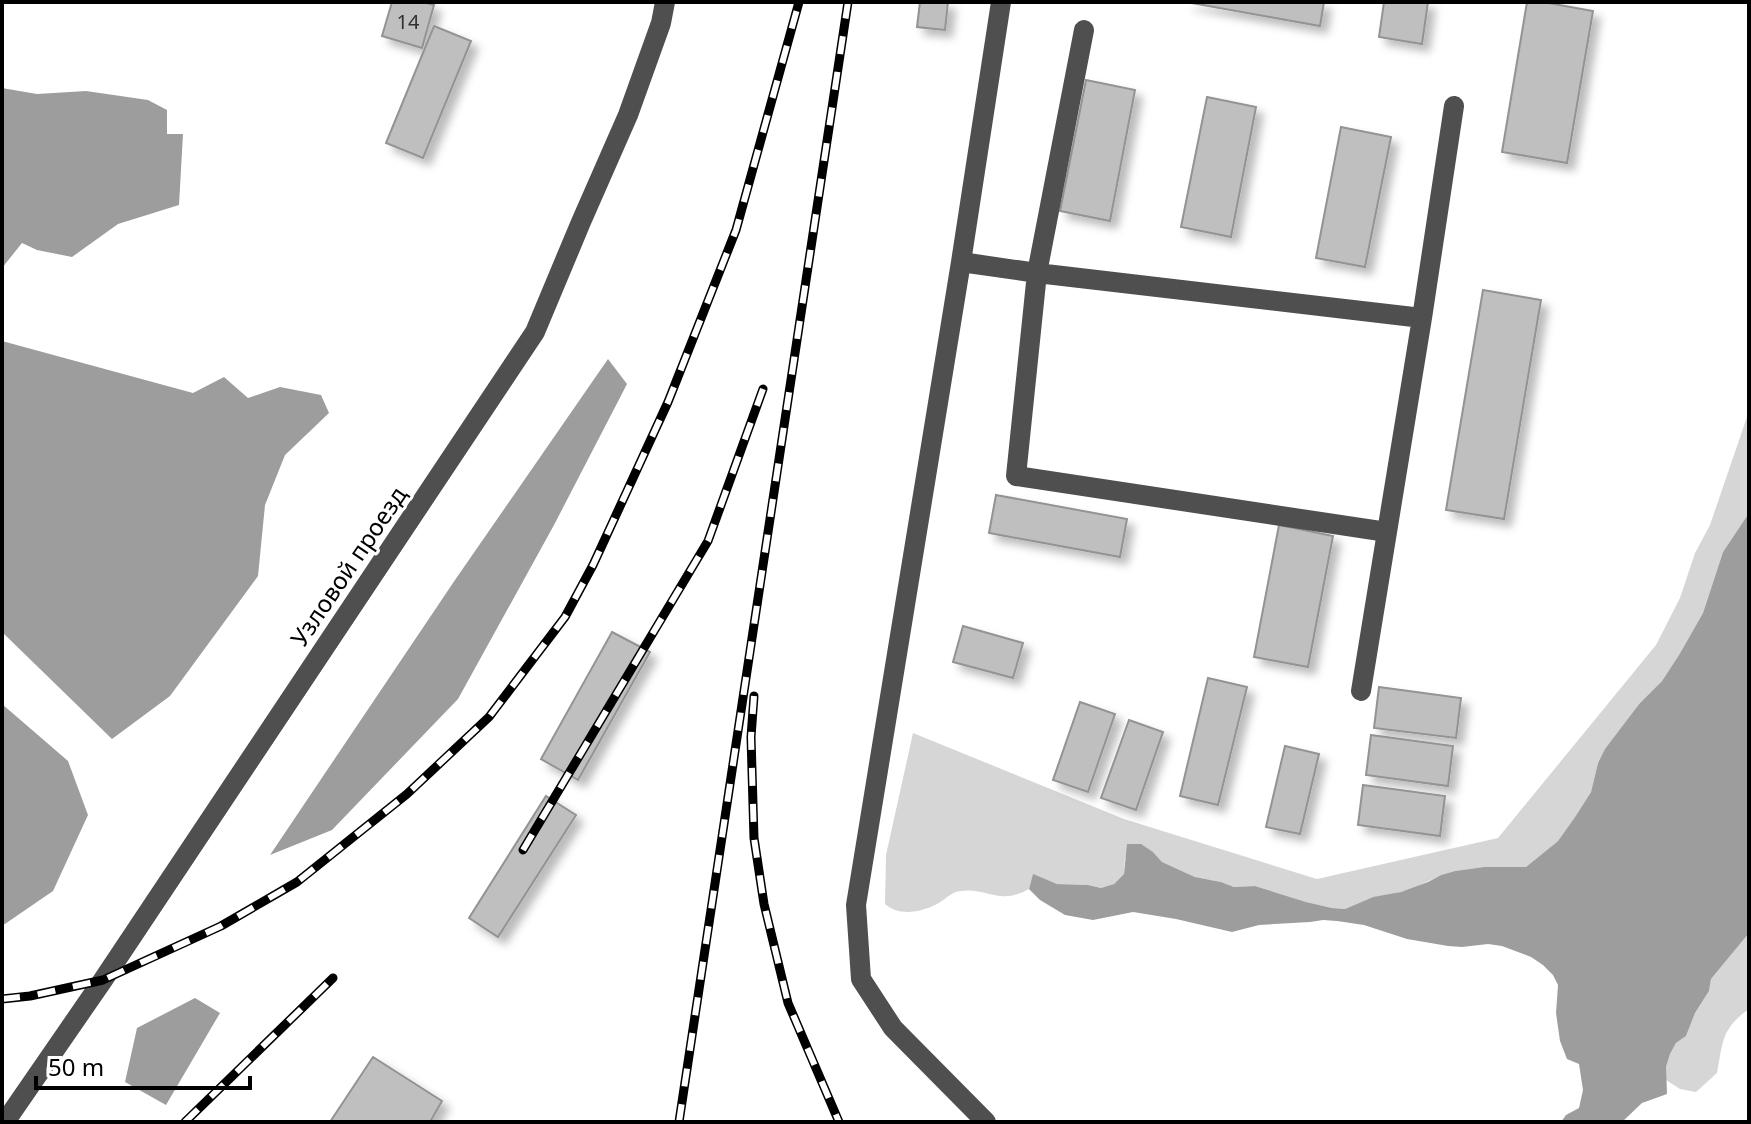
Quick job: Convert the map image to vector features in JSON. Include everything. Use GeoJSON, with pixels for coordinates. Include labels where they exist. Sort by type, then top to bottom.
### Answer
{"type":"FeatureCollection","features":[{"type":"Feature","properties":{"kind":"street","name":"Узловой проезд"},"geometry":{"type":"LineString","coordinates":[[5,1122],[112,967],[535,332],[628,115],[661,23],[665,2]]}},
{"type":"Feature","properties":{"kind":"street"},"geometry":{"type":"LineString","coordinates":[[986,1122],[893,1028],[861,979],[856,905],[1001,2]]}},
{"type":"Feature","properties":{"kind":"street"},"geometry":{"type":"LineString","coordinates":[[1084,30],[1037,273],[1016,476],[1387,532]]}},
{"type":"Feature","properties":{"kind":"street"},"geometry":{"type":"LineString","coordinates":[[1361,691],[1454,106]]}},
{"type":"Feature","properties":{"kind":"street"},"geometry":{"type":"LineString","coordinates":[[961,262],[1422,318]]}},
{"type":"Feature","properties":{"kind":"shaded area"},"geometry":{"type":"Polygon","coordinates":[[[2,88],[37,94],[86,91],[148,100],[167,110],[167,134],[183,134],[179,205],[118,224],[72,257],[37,250],[22,243],[2,268],[2,88]]]}},
{"type":"Feature","properties":{"kind":"shaded area"},"geometry":{"type":"Polygon","coordinates":[[[2,341],[193,393],[224,377],[248,398],[280,387],[321,395],[329,413],[285,455],[265,505],[258,576],[170,696],[112,739],[2,632],[2,341]]]}},
{"type":"Feature","properties":{"kind":"shaded area"},"geometry":{"type":"Polygon","coordinates":[[[608,359],[627,384],[458,699],[332,830],[270,855],[455,580],[608,359]]]}},
{"type":"Feature","properties":{"kind":"shaded area"},"geometry":{"type":"Polygon","coordinates":[[[1749,411],[1749,513],[1723,552],[1703,613],[1662,681],[1640,703],[1598,763],[1591,792],[1575,817],[1558,841],[1526,867],[1455,871],[1414,888],[1373,897],[1345,909],[1306,902],[1255,886],[1234,887],[1195,877],[1162,862],[1153,852],[1125,858],[1124,874],[1114,884],[1101,888],[1057,884],[1033,875],[1029,889],[1009,896],[961,891],[933,906],[911,912],[897,911],[885,904],[886,855],[913,733],[1124,819],[1317,879],[1498,838],[1656,645],[1680,598],[1695,553],[1710,525],[1749,411]]]}},
{"type":"Feature","properties":{"kind":"shaded area"},"geometry":{"type":"Polygon","coordinates":[[[1749,513],[1749,933],[1711,979],[1709,991],[1695,1013],[1686,1036],[1676,1043],[1670,1054],[1666,1067],[1667,1094],[1642,1103],[1622,1122],[1561,1122],[1566,1115],[1579,1108],[1583,1090],[1579,1064],[1567,1059],[1560,1041],[1556,1013],[1558,985],[1553,975],[1531,957],[1502,946],[1448,946],[1337,921],[1259,925],[1232,932],[1133,912],[1093,920],[1065,915],[1040,900],[1029,889],[1033,874],[1057,884],[1101,888],[1114,884],[1124,874],[1127,844],[1141,844],[1162,862],[1195,877],[1234,887],[1255,886],[1306,902],[1345,909],[1455,871],[1526,867],[1558,841],[1591,792],[1605,749],[1640,703],[1662,681],[1679,655],[1703,613],[1723,552],[1749,513]]]}},
{"type":"Feature","properties":{"kind":"shaded area"},"geometry":{"type":"Polygon","coordinates":[[[2,704],[68,761],[88,815],[53,891],[2,926],[2,704]]]}},
{"type":"Feature","properties":{"kind":"shaded area"},"geometry":{"type":"Polygon","coordinates":[[[1749,933],[1749,1009],[1728,1030],[1717,1073],[1696,1092],[1680,1089],[1666,1080],[1670,1054],[1676,1043],[1686,1036],[1695,1013],[1709,991],[1711,979],[1749,933]]]}},
{"type":"Feature","properties":{"kind":"shaded area"},"geometry":{"type":"Polygon","coordinates":[[[195,998],[220,1013],[166,1105],[125,1082],[137,1028],[195,998]]]}},
{"type":"Feature","properties":{"kind":"building"},"geometry":{"type":"Polygon","coordinates":[[[392,2],[434,5],[422,48],[382,36],[392,2]]]}},
{"type":"Feature","properties":{"kind":"building"},"geometry":{"type":"Polygon","coordinates":[[[920,2],[948,2],[945,30],[917,27],[920,2]]]}},
{"type":"Feature","properties":{"kind":"building"},"geometry":{"type":"Polygon","coordinates":[[[1186,2],[1324,2],[1320,26],[1186,2]]]}},
{"type":"Feature","properties":{"kind":"building"},"geometry":{"type":"Polygon","coordinates":[[[1384,2],[1428,2],[1422,44],[1379,37],[1384,2]]]}},
{"type":"Feature","properties":{"kind":"building"},"geometry":{"type":"Polygon","coordinates":[[[1527,2],[1593,11],[1567,163],[1502,152],[1527,2]]]}},
{"type":"Feature","properties":{"kind":"building"},"geometry":{"type":"Polygon","coordinates":[[[434,26],[471,41],[423,158],[386,143],[434,26]]]}},
{"type":"Feature","properties":{"kind":"building"},"geometry":{"type":"Polygon","coordinates":[[[1086,80],[1135,90],[1110,221],[1060,211],[1086,80]]]}},
{"type":"Feature","properties":{"kind":"building"},"geometry":{"type":"Polygon","coordinates":[[[1207,97],[1256,107],[1231,237],[1181,227],[1207,97]]]}},
{"type":"Feature","properties":{"kind":"building"},"geometry":{"type":"Polygon","coordinates":[[[1341,127],[1391,137],[1365,267],[1316,258],[1341,127]]]}},
{"type":"Feature","properties":{"kind":"building"},"geometry":{"type":"Polygon","coordinates":[[[1483,290],[1541,300],[1504,519],[1446,510],[1483,290]]]}},
{"type":"Feature","properties":{"kind":"building"},"geometry":{"type":"Polygon","coordinates":[[[996,495],[1127,519],[1120,557],[989,533],[996,495]]]}},
{"type":"Feature","properties":{"kind":"building"},"geometry":{"type":"Polygon","coordinates":[[[1279,525],[1333,536],[1308,667],[1254,657],[1279,525]]]}},
{"type":"Feature","properties":{"kind":"building"},"geometry":{"type":"Polygon","coordinates":[[[963,626],[1023,643],[1013,678],[953,662],[963,626]]]}},
{"type":"Feature","properties":{"kind":"building"},"geometry":{"type":"Polygon","coordinates":[[[612,632],[650,652],[578,780],[541,759],[612,632]]]}},
{"type":"Feature","properties":{"kind":"building"},"geometry":{"type":"Polygon","coordinates":[[[1208,678],[1247,687],[1218,805],[1180,796],[1208,678]]]}},
{"type":"Feature","properties":{"kind":"building"},"geometry":{"type":"Polygon","coordinates":[[[1379,687],[1461,698],[1456,738],[1374,728],[1379,687]]]}},
{"type":"Feature","properties":{"kind":"building"},"geometry":{"type":"Polygon","coordinates":[[[1080,702],[1115,714],[1088,792],[1053,780],[1080,702]]]}},
{"type":"Feature","properties":{"kind":"building"},"geometry":{"type":"Polygon","coordinates":[[[1129,720],[1163,732],[1136,810],[1101,798],[1129,720]]]}},
{"type":"Feature","properties":{"kind":"building"},"geometry":{"type":"Polygon","coordinates":[[[1371,735],[1453,746],[1448,786],[1366,775],[1371,735]]]}},
{"type":"Feature","properties":{"kind":"building"},"geometry":{"type":"Polygon","coordinates":[[[1285,746],[1319,754],[1300,834],[1266,827],[1285,746]]]}},
{"type":"Feature","properties":{"kind":"building"},"geometry":{"type":"Polygon","coordinates":[[[1363,785],[1445,796],[1440,836],[1358,825],[1363,785]]]}},
{"type":"Feature","properties":{"kind":"building"},"geometry":{"type":"Polygon","coordinates":[[[546,796],[576,815],[498,937],[469,918],[546,796]]]}},
{"type":"Feature","properties":{"kind":"building"},"geometry":{"type":"Polygon","coordinates":[[[373,1057],[442,1101],[430,1122],[330,1122],[373,1057]]]}},
{"type":"Feature","properties":{"kind":"railway"},"geometry":{"type":"LineString","coordinates":[[2,999],[103,980],[221,926],[297,882],[407,794],[489,717],[565,617],[593,565],[668,402],[736,230],[799,2]]}},
{"type":"Feature","properties":{"kind":"railway"},"geometry":{"type":"LineString","coordinates":[[679,1122],[848,2]]}},
{"type":"Feature","properties":{"kind":"railway"},"geometry":{"type":"LineString","coordinates":[[523,850],[708,541],[763,389]]}},
{"type":"Feature","properties":{"kind":"railway"},"geometry":{"type":"LineString","coordinates":[[754,696],[751,737],[754,838],[764,904],[788,1003],[839,1122]]}},
{"type":"Feature","properties":{"kind":"railway"},"geometry":{"type":"LineString","coordinates":[[185,1122],[333,978]]}}]}
